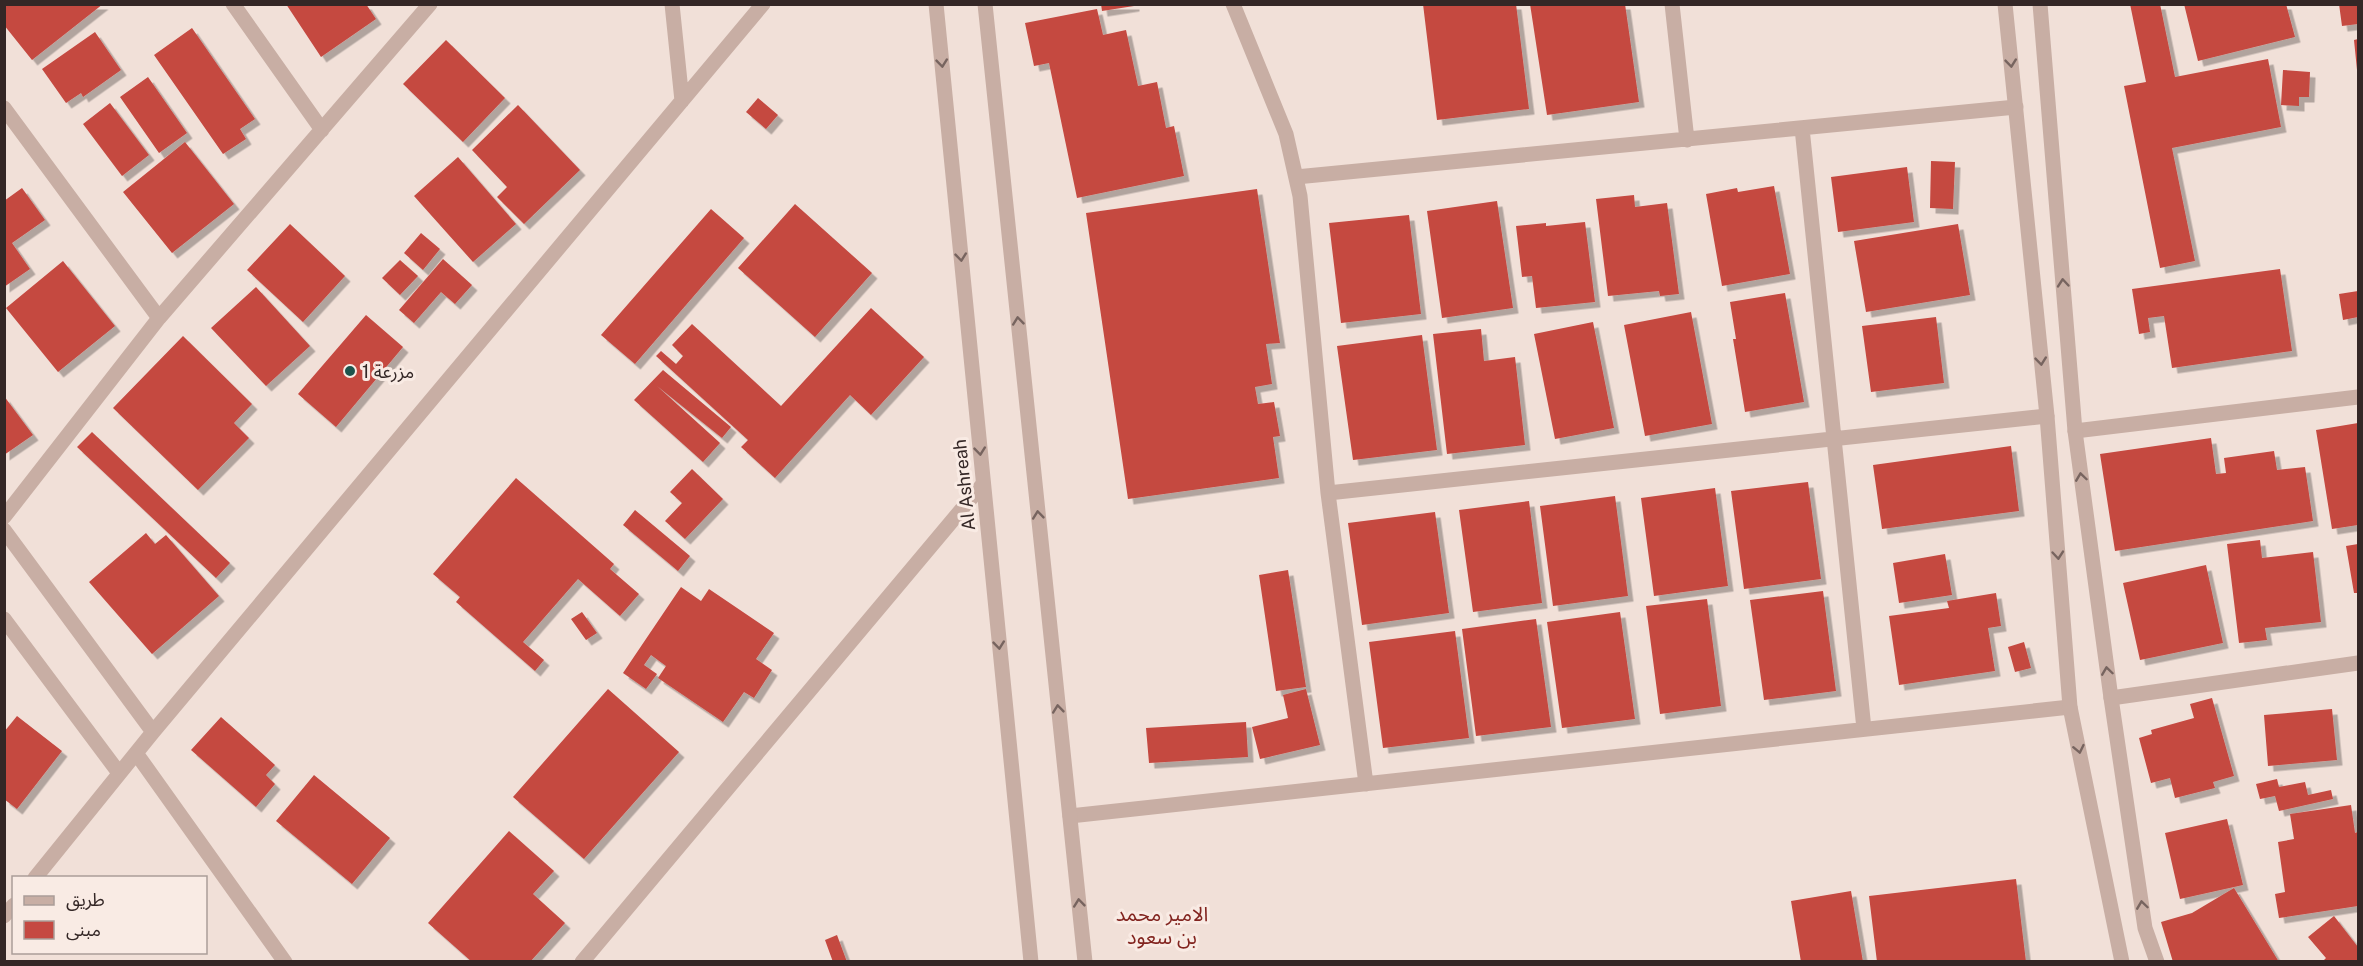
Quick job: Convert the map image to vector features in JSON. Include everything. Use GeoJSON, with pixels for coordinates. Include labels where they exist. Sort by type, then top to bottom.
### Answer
{"type":"FeatureCollection","features":[{"type":"Feature","properties":{"kind":"street"},"geometry":{"type":"LineString","coordinates":[[233,4],[322,130]]}},
{"type":"Feature","properties":{"kind":"street"},"geometry":{"type":"LineString","coordinates":[[4,517],[159,318],[430,4]]}},
{"type":"Feature","properties":{"kind":"street"},"geometry":{"type":"LineString","coordinates":[[672,4],[682,101]]}},
{"type":"Feature","properties":{"kind":"street"},"geometry":{"type":"LineString","coordinates":[[37,876],[153,732],[763,4]]}},
{"type":"Feature","properties":{"kind":"street","name":"Al Ashreah"},"geometry":{"type":"LineString","coordinates":[[936,4],[1030,959]]}},
{"type":"Feature","properties":{"kind":"street"},"geometry":{"type":"LineString","coordinates":[[985,4],[1085,962]]}},
{"type":"Feature","properties":{"kind":"street"},"geometry":{"type":"LineString","coordinates":[[1233,4],[1286,134],[1300,196],[1328,493],[1366,784]]}},
{"type":"Feature","properties":{"kind":"street"},"geometry":{"type":"LineString","coordinates":[[1672,4],[1687,140]]}},
{"type":"Feature","properties":{"kind":"street"},"geometry":{"type":"LineString","coordinates":[[2005,4],[2047,416],[2070,707],[2122,962]]}},
{"type":"Feature","properties":{"kind":"street"},"geometry":{"type":"LineString","coordinates":[[2040,4],[2075,431],[2145,928],[2157,962]]}},
{"type":"Feature","properties":{"kind":"street"},"geometry":{"type":"LineString","coordinates":[[1296,177],[2016,107]]}},
{"type":"Feature","properties":{"kind":"street"},"geometry":{"type":"LineString","coordinates":[[4,108],[159,318]]}},
{"type":"Feature","properties":{"kind":"street"},"geometry":{"type":"LineString","coordinates":[[1802,128],[1864,729]]}},
{"type":"Feature","properties":{"kind":"street"},"geometry":{"type":"LineString","coordinates":[[2075,431],[2358,397]]}},
{"type":"Feature","properties":{"kind":"street"},"geometry":{"type":"LineString","coordinates":[[1328,493],[2047,416]]}},
{"type":"Feature","properties":{"kind":"street"},"geometry":{"type":"LineString","coordinates":[[582,962],[983,484]]}},
{"type":"Feature","properties":{"kind":"street"},"geometry":{"type":"LineString","coordinates":[[4,530],[153,732]]}},
{"type":"Feature","properties":{"kind":"street"},"geometry":{"type":"LineString","coordinates":[[4,619],[119,773]]}},
{"type":"Feature","properties":{"kind":"street"},"geometry":{"type":"LineString","coordinates":[[2111,698],[2358,663]]}},
{"type":"Feature","properties":{"kind":"street"},"geometry":{"type":"LineString","coordinates":[[1070,816],[2070,707]]}},
{"type":"Feature","properties":{"kind":"street"},"geometry":{"type":"LineString","coordinates":[[136,753],[285,962]]}},
{"type":"Feature","properties":{"kind":"building"},"geometry":{"type":"Polygon","coordinates":[[[4,4],[103,4],[32,60],[4,25],[4,4]]]}},
{"type":"Feature","properties":{"kind":"building"},"geometry":{"type":"Polygon","coordinates":[[[286,4],[366,4],[376,19],[321,57],[286,4]]]}},
{"type":"Feature","properties":{"kind":"building"},"geometry":{"type":"Polygon","coordinates":[[[1101,4],[1134,4],[1134,6],[1102,11],[1101,4]]]}},
{"type":"Feature","properties":{"kind":"building"},"geometry":{"type":"Polygon","coordinates":[[[1423,4],[1516,4],[1529,109],[1437,120],[1423,4]]]}},
{"type":"Feature","properties":{"kind":"building"},"geometry":{"type":"Polygon","coordinates":[[[1530,4],[1625,4],[1639,102],[1547,115],[1530,4]]]}},
{"type":"Feature","properties":{"kind":"building"},"geometry":{"type":"Polygon","coordinates":[[[2130,4],[2160,4],[2175,77],[2268,59],[2281,127],[2172,148],[2195,261],[2160,268],[2124,86],[2146,82],[2130,4]]]}},
{"type":"Feature","properties":{"kind":"building"},"geometry":{"type":"Polygon","coordinates":[[[2184,4],[2286,4],[2295,37],[2198,61],[2184,4]]]}},
{"type":"Feature","properties":{"kind":"building"},"geometry":{"type":"Polygon","coordinates":[[[2339,4],[2358,4],[2358,24],[2342,26],[2339,4]]]}},
{"type":"Feature","properties":{"kind":"building"},"geometry":{"type":"Polygon","coordinates":[[[1097,9],[1103,35],[1126,30],[1138,86],[1157,82],[1166,128],[1174,126],[1184,176],[1077,198],[1049,63],[1034,66],[1025,23],[1097,9]]]}},
{"type":"Feature","properties":{"kind":"building"},"geometry":{"type":"Polygon","coordinates":[[[192,28],[255,119],[240,129],[246,139],[223,154],[154,55],[192,28]]]}},
{"type":"Feature","properties":{"kind":"building"},"geometry":{"type":"Polygon","coordinates":[[[95,32],[121,70],[83,97],[81,93],[66,103],[42,69],[95,32]]]}},
{"type":"Feature","properties":{"kind":"building"},"geometry":{"type":"Polygon","coordinates":[[[2358,39],[2358,70],[2357,70],[2354,40],[2358,39]]]}},
{"type":"Feature","properties":{"kind":"building"},"geometry":{"type":"Polygon","coordinates":[[[446,40],[505,98],[463,142],[403,84],[446,40]]]}},
{"type":"Feature","properties":{"kind":"building"},"geometry":{"type":"Polygon","coordinates":[[[2283,70],[2310,72],[2309,97],[2299,97],[2299,106],[2281,105],[2283,70]]]}},
{"type":"Feature","properties":{"kind":"building"},"geometry":{"type":"Polygon","coordinates":[[[148,77],[187,133],[159,153],[120,97],[148,77]]]}},
{"type":"Feature","properties":{"kind":"building"},"geometry":{"type":"Polygon","coordinates":[[[758,98],[778,115],[766,129],[746,112],[758,98]]]}},
{"type":"Feature","properties":{"kind":"building"},"geometry":{"type":"Polygon","coordinates":[[[110,103],[149,155],[122,176],[83,124],[110,103]]]}},
{"type":"Feature","properties":{"kind":"building"},"geometry":{"type":"Polygon","coordinates":[[[518,105],[580,170],[524,224],[497,197],[507,187],[472,150],[518,105]]]}},
{"type":"Feature","properties":{"kind":"building"},"geometry":{"type":"Polygon","coordinates":[[[185,142],[234,204],[172,253],[123,192],[185,142]]]}},
{"type":"Feature","properties":{"kind":"building"},"geometry":{"type":"Polygon","coordinates":[[[458,157],[516,224],[473,262],[414,196],[458,157]]]}},
{"type":"Feature","properties":{"kind":"building"},"geometry":{"type":"Polygon","coordinates":[[[1931,161],[1955,162],[1953,209],[1930,208],[1931,161]]]}},
{"type":"Feature","properties":{"kind":"building"},"geometry":{"type":"Polygon","coordinates":[[[1907,167],[1914,222],[1838,232],[1831,177],[1907,167]]]}},
{"type":"Feature","properties":{"kind":"building"},"geometry":{"type":"Polygon","coordinates":[[[1774,186],[1790,274],[1722,286],[1706,194],[1737,188],[1738,192],[1774,186]]]}},
{"type":"Feature","properties":{"kind":"building"},"geometry":{"type":"Polygon","coordinates":[[[22,188],[45,220],[12,243],[30,269],[4,287],[4,201],[22,188]]]}},
{"type":"Feature","properties":{"kind":"building"},"geometry":{"type":"Polygon","coordinates":[[[1257,189],[1280,343],[1266,344],[1272,384],[1255,387],[1258,404],[1274,402],[1280,436],[1273,437],[1279,478],[1128,499],[1086,213],[1257,189]]]}},
{"type":"Feature","properties":{"kind":"building"},"geometry":{"type":"Polygon","coordinates":[[[1634,195],[1635,207],[1667,203],[1679,294],[1660,296],[1659,291],[1608,296],[1596,199],[1634,195]]]}},
{"type":"Feature","properties":{"kind":"building"},"geometry":{"type":"Polygon","coordinates":[[[1497,201],[1513,308],[1442,318],[1427,211],[1497,201]]]}},
{"type":"Feature","properties":{"kind":"building"},"geometry":{"type":"Polygon","coordinates":[[[795,204],[872,273],[815,337],[738,268],[795,204]]]}},
{"type":"Feature","properties":{"kind":"building"},"geometry":{"type":"Polygon","coordinates":[[[711,209],[744,238],[635,364],[601,335],[711,209]]]}},
{"type":"Feature","properties":{"kind":"building"},"geometry":{"type":"Polygon","coordinates":[[[1409,215],[1421,314],[1341,323],[1329,223],[1409,215]]]}},
{"type":"Feature","properties":{"kind":"building"},"geometry":{"type":"Polygon","coordinates":[[[1585,222],[1595,302],[1536,308],[1532,276],[1522,277],[1516,226],[1585,222]]]}},
{"type":"Feature","properties":{"kind":"building"},"geometry":{"type":"Polygon","coordinates":[[[290,224],[345,276],[303,322],[247,270],[290,224]]]}},
{"type":"Feature","properties":{"kind":"building"},"geometry":{"type":"Polygon","coordinates":[[[1958,224],[1970,295],[1866,312],[1854,241],[1958,224]]]}},
{"type":"Feature","properties":{"kind":"building"},"geometry":{"type":"Polygon","coordinates":[[[421,233],[440,249],[423,270],[404,253],[421,233]]]}},
{"type":"Feature","properties":{"kind":"building"},"geometry":{"type":"Polygon","coordinates":[[[443,259],[472,285],[455,304],[441,292],[414,323],[399,310],[443,259]]]}},
{"type":"Feature","properties":{"kind":"building"},"geometry":{"type":"Polygon","coordinates":[[[400,260],[418,276],[400,295],[382,278],[400,260]]]}},
{"type":"Feature","properties":{"kind":"building"},"geometry":{"type":"Polygon","coordinates":[[[63,261],[115,326],[58,372],[6,308],[63,261]]]}},
{"type":"Feature","properties":{"kind":"building"},"geometry":{"type":"Polygon","coordinates":[[[2280,269],[2292,351],[2172,368],[2164,316],[2148,318],[2150,332],[2139,334],[2132,289],[2280,269]]]}},
{"type":"Feature","properties":{"kind":"building"},"geometry":{"type":"Polygon","coordinates":[[[256,287],[310,346],[266,386],[211,328],[256,287]]]}},
{"type":"Feature","properties":{"kind":"building"},"geometry":{"type":"Polygon","coordinates":[[[2358,291],[2358,317],[2343,320],[2339,294],[2358,291]]]}},
{"type":"Feature","properties":{"kind":"building"},"geometry":{"type":"Polygon","coordinates":[[[1785,293],[1804,402],[1745,412],[1733,339],[1736,339],[1730,302],[1785,293]]]}},
{"type":"Feature","properties":{"kind":"building"},"geometry":{"type":"Polygon","coordinates":[[[871,308],[924,357],[871,415],[850,395],[775,478],[741,447],[748,440],[656,356],[661,351],[676,364],[683,356],[672,345],[692,324],[781,406],[871,308]]]}},
{"type":"Feature","properties":{"kind":"building"},"geometry":{"type":"Polygon","coordinates":[[[1691,312],[1712,424],[1645,436],[1624,325],[1691,312]]]}},
{"type":"Feature","properties":{"kind":"building","name":"مزرعة 1"},"geometry":{"type":"Polygon","coordinates":[[[366,315],[403,347],[336,427],[298,394],[366,315]]]}},
{"type":"Feature","properties":{"kind":"building"},"geometry":{"type":"Polygon","coordinates":[[[1936,317],[1944,383],[1871,392],[1862,326],[1936,317]]]}},
{"type":"Feature","properties":{"kind":"building"},"geometry":{"type":"Polygon","coordinates":[[[1593,322],[1614,428],[1555,439],[1534,334],[1593,322]]]}},
{"type":"Feature","properties":{"kind":"building"},"geometry":{"type":"Polygon","coordinates":[[[1481,329],[1484,361],[1515,357],[1525,445],[1447,454],[1433,334],[1481,329]]]}},
{"type":"Feature","properties":{"kind":"building"},"geometry":{"type":"Polygon","coordinates":[[[1422,335],[1437,450],[1353,460],[1337,346],[1422,335]]]}},
{"type":"Feature","properties":{"kind":"building"},"geometry":{"type":"Polygon","coordinates":[[[183,336],[252,404],[234,423],[249,438],[198,490],[113,408],[183,336]]]}},
{"type":"Feature","properties":{"kind":"building"},"geometry":{"type":"Polygon","coordinates":[[[663,370],[731,427],[722,438],[657,386],[720,443],[703,462],[634,400],[663,370]]]}},
{"type":"Feature","properties":{"kind":"building"},"geometry":{"type":"Polygon","coordinates":[[[4,396],[33,435],[4,455],[4,396]]]}},
{"type":"Feature","properties":{"kind":"building"},"geometry":{"type":"Polygon","coordinates":[[[2358,423],[2358,525],[2332,529],[2316,430],[2358,423]]]}},
{"type":"Feature","properties":{"kind":"building"},"geometry":{"type":"Polygon","coordinates":[[[92,432],[230,563],[216,578],[77,447],[92,432]]]}},
{"type":"Feature","properties":{"kind":"building"},"geometry":{"type":"Polygon","coordinates":[[[2211,438],[2216,474],[2226,473],[2224,458],[2274,451],[2277,470],[2305,467],[2313,521],[2115,551],[2100,454],[2211,438]]]}},
{"type":"Feature","properties":{"kind":"building"},"geometry":{"type":"Polygon","coordinates":[[[2011,446],[2019,511],[1882,529],[1873,465],[2011,446]]]}},
{"type":"Feature","properties":{"kind":"building"},"geometry":{"type":"Polygon","coordinates":[[[692,469],[723,499],[685,539],[665,521],[682,503],[670,492],[692,469]]]}},
{"type":"Feature","properties":{"kind":"building"},"geometry":{"type":"Polygon","coordinates":[[[516,478],[614,564],[610,569],[639,594],[620,616],[578,579],[523,642],[544,660],[535,671],[456,602],[460,597],[433,574],[516,478]]]}},
{"type":"Feature","properties":{"kind":"building"},"geometry":{"type":"Polygon","coordinates":[[[1808,482],[1821,579],[1744,589],[1731,491],[1808,482]]]}},
{"type":"Feature","properties":{"kind":"building"},"geometry":{"type":"Polygon","coordinates":[[[1715,488],[1728,586],[1654,596],[1641,498],[1715,488]]]}},
{"type":"Feature","properties":{"kind":"building"},"geometry":{"type":"Polygon","coordinates":[[[1615,496],[1628,596],[1553,606],[1540,506],[1615,496]]]}},
{"type":"Feature","properties":{"kind":"building"},"geometry":{"type":"Polygon","coordinates":[[[1529,501],[1542,603],[1473,612],[1459,510],[1529,501]]]}},
{"type":"Feature","properties":{"kind":"building"},"geometry":{"type":"Polygon","coordinates":[[[635,510],[690,556],[678,571],[623,525],[635,510]]]}},
{"type":"Feature","properties":{"kind":"building"},"geometry":{"type":"Polygon","coordinates":[[[1435,512],[1449,613],[1362,625],[1348,523],[1435,512]]]}},
{"type":"Feature","properties":{"kind":"building"},"geometry":{"type":"Polygon","coordinates":[[[146,533],[155,544],[166,535],[219,596],[152,654],[89,582],[146,533]]]}},
{"type":"Feature","properties":{"kind":"building"},"geometry":{"type":"Polygon","coordinates":[[[2260,540],[2262,558],[2313,552],[2321,622],[2265,628],[2267,640],[2239,643],[2227,544],[2260,540]]]}},
{"type":"Feature","properties":{"kind":"building"},"geometry":{"type":"Polygon","coordinates":[[[2358,544],[2358,593],[2354,593],[2346,546],[2358,544]]]}},
{"type":"Feature","properties":{"kind":"building"},"geometry":{"type":"Polygon","coordinates":[[[1945,554],[1952,595],[1899,603],[1893,563],[1945,554]]]}},
{"type":"Feature","properties":{"kind":"building"},"geometry":{"type":"Polygon","coordinates":[[[2206,565],[2223,643],[2140,660],[2123,583],[2206,565]]]}},
{"type":"Feature","properties":{"kind":"building"},"geometry":{"type":"Polygon","coordinates":[[[1288,570],[1306,687],[1276,691],[1259,575],[1288,570]]]}},
{"type":"Feature","properties":{"kind":"building"},"geometry":{"type":"Polygon","coordinates":[[[681,587],[701,601],[709,589],[774,633],[756,659],[772,670],[754,698],[744,692],[723,722],[658,678],[666,666],[651,655],[644,665],[657,674],[646,689],[623,673],[681,587]]]}},
{"type":"Feature","properties":{"kind":"building"},"geometry":{"type":"Polygon","coordinates":[[[1823,591],[1836,691],[1764,700],[1750,600],[1823,591]]]}},
{"type":"Feature","properties":{"kind":"building"},"geometry":{"type":"Polygon","coordinates":[[[1996,593],[2001,626],[1988,628],[1995,671],[1899,685],[1889,616],[1949,608],[1947,601],[1996,593]]]}},
{"type":"Feature","properties":{"kind":"building"},"geometry":{"type":"Polygon","coordinates":[[[1707,599],[1721,706],[1660,714],[1646,606],[1707,599]]]}},
{"type":"Feature","properties":{"kind":"building"},"geometry":{"type":"Polygon","coordinates":[[[582,612],[597,633],[586,640],[571,619],[582,612]]]}},
{"type":"Feature","properties":{"kind":"building"},"geometry":{"type":"Polygon","coordinates":[[[1620,612],[1635,719],[1562,728],[1547,622],[1620,612]]]}},
{"type":"Feature","properties":{"kind":"building"},"geometry":{"type":"Polygon","coordinates":[[[1536,619],[1551,727],[1476,736],[1462,629],[1536,619]]]}},
{"type":"Feature","properties":{"kind":"building"},"geometry":{"type":"Polygon","coordinates":[[[1455,631],[1469,738],[1383,748],[1369,642],[1455,631]]]}},
{"type":"Feature","properties":{"kind":"building"},"geometry":{"type":"Polygon","coordinates":[[[2024,642],[2031,668],[2015,672],[2008,647],[2024,642]]]}},
{"type":"Feature","properties":{"kind":"building"},"geometry":{"type":"Polygon","coordinates":[[[608,689],[679,752],[584,859],[513,797],[608,689]]]}},
{"type":"Feature","properties":{"kind":"building"},"geometry":{"type":"Polygon","coordinates":[[[1306,689],[1320,745],[1260,759],[1252,727],[1288,718],[1283,695],[1306,689]]]}},
{"type":"Feature","properties":{"kind":"building"},"geometry":{"type":"Polygon","coordinates":[[[2212,698],[2234,776],[2213,782],[2215,788],[2175,798],[2170,778],[2151,783],[2139,738],[2152,734],[2151,730],[2194,718],[2190,704],[2212,698]]]}},
{"type":"Feature","properties":{"kind":"building"},"geometry":{"type":"Polygon","coordinates":[[[2332,709],[2337,760],[2268,766],[2264,715],[2332,709]]]}},
{"type":"Feature","properties":{"kind":"building"},"geometry":{"type":"Polygon","coordinates":[[[17,716],[62,751],[17,809],[4,799],[4,732],[17,716]]]}},
{"type":"Feature","properties":{"kind":"building"},"geometry":{"type":"Polygon","coordinates":[[[221,717],[275,765],[266,775],[275,784],[256,807],[191,750],[221,717]]]}},
{"type":"Feature","properties":{"kind":"building"},"geometry":{"type":"Polygon","coordinates":[[[1246,722],[1248,757],[1149,763],[1146,728],[1246,722]]]}},
{"type":"Feature","properties":{"kind":"building"},"geometry":{"type":"Polygon","coordinates":[[[314,775],[390,838],[352,884],[276,821],[314,775]]]}},
{"type":"Feature","properties":{"kind":"building"},"geometry":{"type":"Polygon","coordinates":[[[2277,779],[2279,787],[2305,782],[2308,795],[2331,790],[2333,799],[2279,811],[2275,796],[2260,799],[2256,784],[2277,779]]]}},
{"type":"Feature","properties":{"kind":"building"},"geometry":{"type":"Polygon","coordinates":[[[2351,805],[2355,833],[2358,832],[2358,906],[2279,918],[2275,894],[2285,892],[2278,842],[2294,839],[2290,814],[2351,805]]]}},
{"type":"Feature","properties":{"kind":"building"},"geometry":{"type":"Polygon","coordinates":[[[2227,819],[2243,885],[2180,899],[2165,833],[2227,819]]]}},
{"type":"Feature","properties":{"kind":"building"},"geometry":{"type":"Polygon","coordinates":[[[509,831],[554,871],[533,894],[565,923],[530,962],[472,962],[428,923],[509,831]]]}},
{"type":"Feature","properties":{"kind":"building"},"geometry":{"type":"Polygon","coordinates":[[[2016,879],[2026,962],[1877,962],[1869,896],[2016,879]]]}},
{"type":"Feature","properties":{"kind":"building"},"geometry":{"type":"Polygon","coordinates":[[[2234,888],[2279,962],[2173,962],[2161,922],[2192,913],[2234,888]]]}},
{"type":"Feature","properties":{"kind":"building"},"geometry":{"type":"Polygon","coordinates":[[[1851,891],[1863,962],[1801,962],[1791,901],[1851,891]]]}},
{"type":"Feature","properties":{"kind":"building"},"geometry":{"type":"Polygon","coordinates":[[[2334,916],[2358,947],[2358,962],[2322,962],[2326,958],[2308,937],[2334,916]]]}},
{"type":"Feature","properties":{"kind":"building"},"geometry":{"type":"Polygon","coordinates":[[[837,935],[847,962],[833,962],[825,940],[837,935]]]}},
{"type":"Feature","properties":{"kind":"place","name":"مزرعة 1"},"geometry":{"type":"Point","coordinates":[350,371]}},
{"type":"Feature","properties":{"kind":"district","name":"الامير محمد بن سعود"},"geometry":{"type":"Point","coordinates":[1162,926]}}]}
